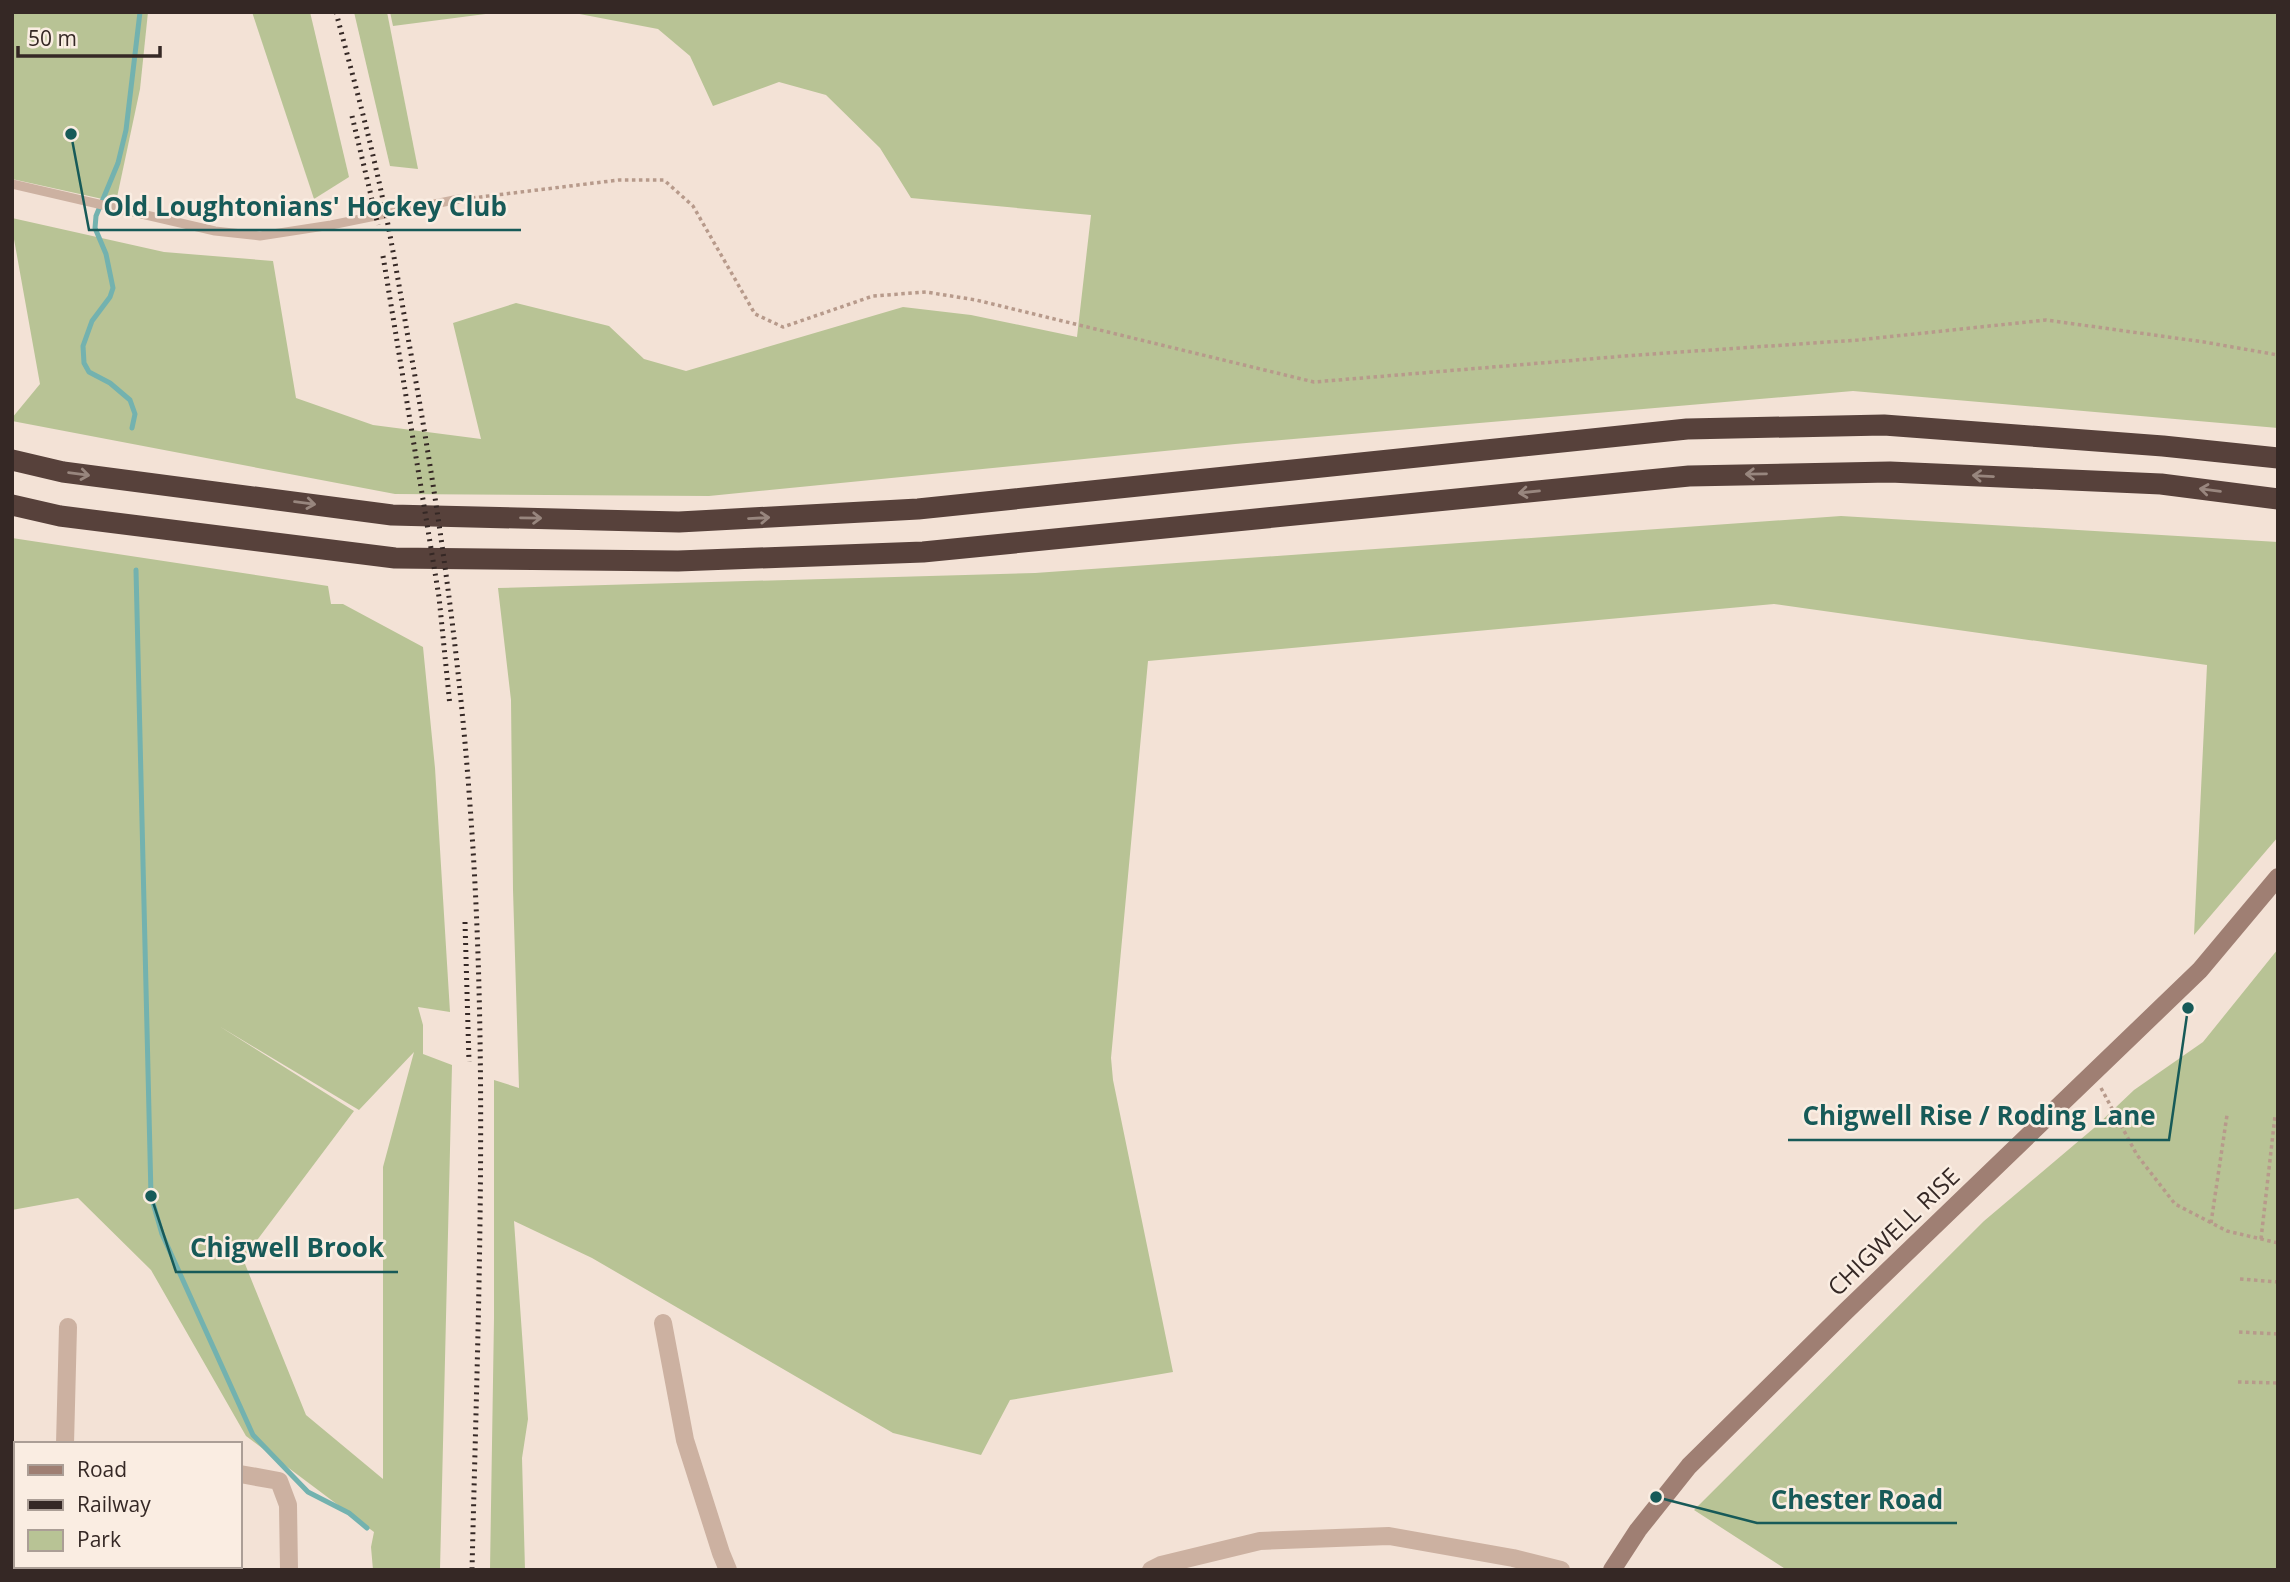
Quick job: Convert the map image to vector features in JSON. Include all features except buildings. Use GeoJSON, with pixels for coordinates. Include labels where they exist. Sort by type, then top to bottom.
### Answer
{"type":"FeatureCollection","features":[{"type":"Feature","properties":{"kind":"highway"},"geometry":{"type":"LineString","coordinates":[[12,460],[63,472],[392,515],[679,522],[918,509],[1687,429],[1884,425],[2163,446],[2278,458]]}},
{"type":"Feature","properties":{"kind":"highway"},"geometry":{"type":"LineString","coordinates":[[12,505],[60,516],[395,558],[678,561],[923,552],[1689,476],[1890,472],[2161,484],[2278,499]]}},
{"type":"Feature","properties":{"kind":"main road","name":"CHIGWELL RISE"},"geometry":{"type":"LineString","coordinates":[[1612,1570],[1638,1530],[1689,1466],[2200,970],[2278,877]]}},
{"type":"Feature","properties":{"kind":"street"},"geometry":{"type":"LineString","coordinates":[[663,1323],[685,1440],[728,1570]]}},
{"type":"Feature","properties":{"kind":"street"},"geometry":{"type":"LineString","coordinates":[[65,1442],[68,1327]]}},
{"type":"Feature","properties":{"kind":"street"},"geometry":{"type":"LineString","coordinates":[[242,1474],[279,1481],[288,1505],[289,1570]]}},
{"type":"Feature","properties":{"kind":"street"},"geometry":{"type":"LineString","coordinates":[[1151,1570],[1161,1565],[1260,1541],[1389,1536],[1513,1558],[1561,1570]]}},
{"type":"Feature","properties":{"kind":"lane"},"geometry":{"type":"LineString","coordinates":[[12,184],[215,231],[260,236],[331,225],[459,199]]}},
{"type":"Feature","properties":{"kind":"path"},"geometry":{"type":"LineString","coordinates":[[459,199],[619,180],[664,180],[693,206],[755,314],[783,327],[873,296],[926,292],[976,300],[1314,382],[1858,340],[2046,320],[2278,355]]}},
{"type":"Feature","properties":{"kind":"path"},"geometry":{"type":"LineString","coordinates":[[2093,1074],[2137,1155],[2175,1204],[2227,1231],[2278,1243]]}},
{"type":"Feature","properties":{"kind":"path"},"geometry":{"type":"LineString","coordinates":[[2211,1223],[2227,1115]]}},
{"type":"Feature","properties":{"kind":"path"},"geometry":{"type":"LineString","coordinates":[[2261,1239],[2275,1116]]}},
{"type":"Feature","properties":{"kind":"path"},"geometry":{"type":"LineString","coordinates":[[2241,1279],[2278,1282]]}},
{"type":"Feature","properties":{"kind":"path"},"geometry":{"type":"LineString","coordinates":[[2239,1332],[2278,1334]]}},
{"type":"Feature","properties":{"kind":"path"},"geometry":{"type":"LineString","coordinates":[[2238,1382],[2278,1384]]}},
{"type":"Feature","properties":{"kind":"green space"},"geometry":{"type":"Polygon","coordinates":[[[12,12],[148,12],[140,89],[116,202],[12,179],[12,12]]]}},
{"type":"Feature","properties":{"kind":"green space"},"geometry":{"type":"Polygon","coordinates":[[[252,12],[310,12],[349,177],[314,199],[252,12]]]}},
{"type":"Feature","properties":{"kind":"green space"},"geometry":{"type":"Polygon","coordinates":[[[354,12],[387,12],[418,169],[390,166],[354,12]]]}},
{"type":"Feature","properties":{"kind":"green space"},"geometry":{"type":"Polygon","coordinates":[[[390,12],[501,12],[393,26],[390,12]]]}},
{"type":"Feature","properties":{"kind":"green space"},"geometry":{"type":"Polygon","coordinates":[[[569,12],[2278,12],[2278,428],[1853,391],[1235,444],[709,496],[395,494],[12,421],[40,384],[12,218],[164,252],[273,261],[296,398],[373,425],[481,439],[453,323],[516,303],[609,326],[644,359],[686,371],[903,307],[971,315],[1077,337],[1091,215],[911,198],[880,148],[826,95],[779,82],[713,106],[690,56],[658,29],[569,12]]]}},
{"type":"Feature","properties":{"kind":"green space"},"geometry":{"type":"Polygon","coordinates":[[[1841,516],[2278,542],[2278,837],[2194,935],[2207,665],[1774,604],[1148,661],[1111,1058],[1113,1080],[1173,1372],[1010,1400],[981,1455],[893,1433],[592,1258],[514,1221],[528,1419],[522,1458],[525,1570],[490,1570],[494,1080],[519,1088],[511,700],[498,588],[1035,573],[1841,516]]]}},
{"type":"Feature","properties":{"kind":"green space"},"geometry":{"type":"Polygon","coordinates":[[[12,538],[328,586],[331,604],[343,604],[423,647],[435,768],[450,1012],[418,1007],[423,1025],[423,1054],[452,1065],[440,1570],[373,1570],[371,1547],[374,1532],[246,1436],[151,1270],[78,1198],[12,1210],[12,538]],[[219,1026],[354,1111],[243,1259],[306,1415],[383,1479],[383,1167],[414,1052],[359,1110],[219,1026]]]}},
{"type":"Feature","properties":{"kind":"green space"},"geometry":{"type":"Polygon","coordinates":[[[2278,949],[2278,1570],[1787,1570],[1694,1510],[1984,1221],[2094,1128],[2134,1090],[2203,1042],[2278,949]]]}},
{"type":"Feature","properties":{"kind":"waterway"},"geometry":{"type":"LineString","coordinates":[[132,428],[135,414],[130,400],[110,383],[89,372],[84,363],[83,346],[92,321],[110,297],[113,288],[106,254],[95,228],[96,216],[118,163],[126,130],[140,12]]}},
{"type":"Feature","properties":{"kind":"waterway"},"geometry":{"type":"LineString","coordinates":[[136,570],[151,1196],[162,1234],[253,1435],[308,1492],[349,1513],[367,1528]]}},
{"type":"Feature","properties":{"kind":"railway"},"geometry":{"type":"LineString","coordinates":[[336,12],[372,153],[398,279],[438,516],[465,747],[476,900],[481,1091],[472,1570]]}},
{"type":"Feature","properties":{"kind":"railway"},"geometry":{"type":"LineString","coordinates":[[352,116],[378,225]]}},
{"type":"Feature","properties":{"kind":"railway"},"geometry":{"type":"LineString","coordinates":[[383,256],[439,597],[450,706]]}},
{"type":"Feature","properties":{"kind":"railway"},"geometry":{"type":"LineString","coordinates":[[465,922],[469,1062]]}},
{"type":"Feature","properties":{"kind":"place","name":"Old Loughtonians' Hockey Club"},"geometry":{"type":"Point","coordinates":[71,134]}},
{"type":"Feature","properties":{"kind":"place","name":"Chigwell Rise / Roding Lane"},"geometry":{"type":"Point","coordinates":[2188,1008]}},
{"type":"Feature","properties":{"kind":"place","name":"Chigwell Brook"},"geometry":{"type":"Point","coordinates":[151,1196]}},
{"type":"Feature","properties":{"kind":"place","name":"Chester Road"},"geometry":{"type":"Point","coordinates":[1656,1497]}}]}
